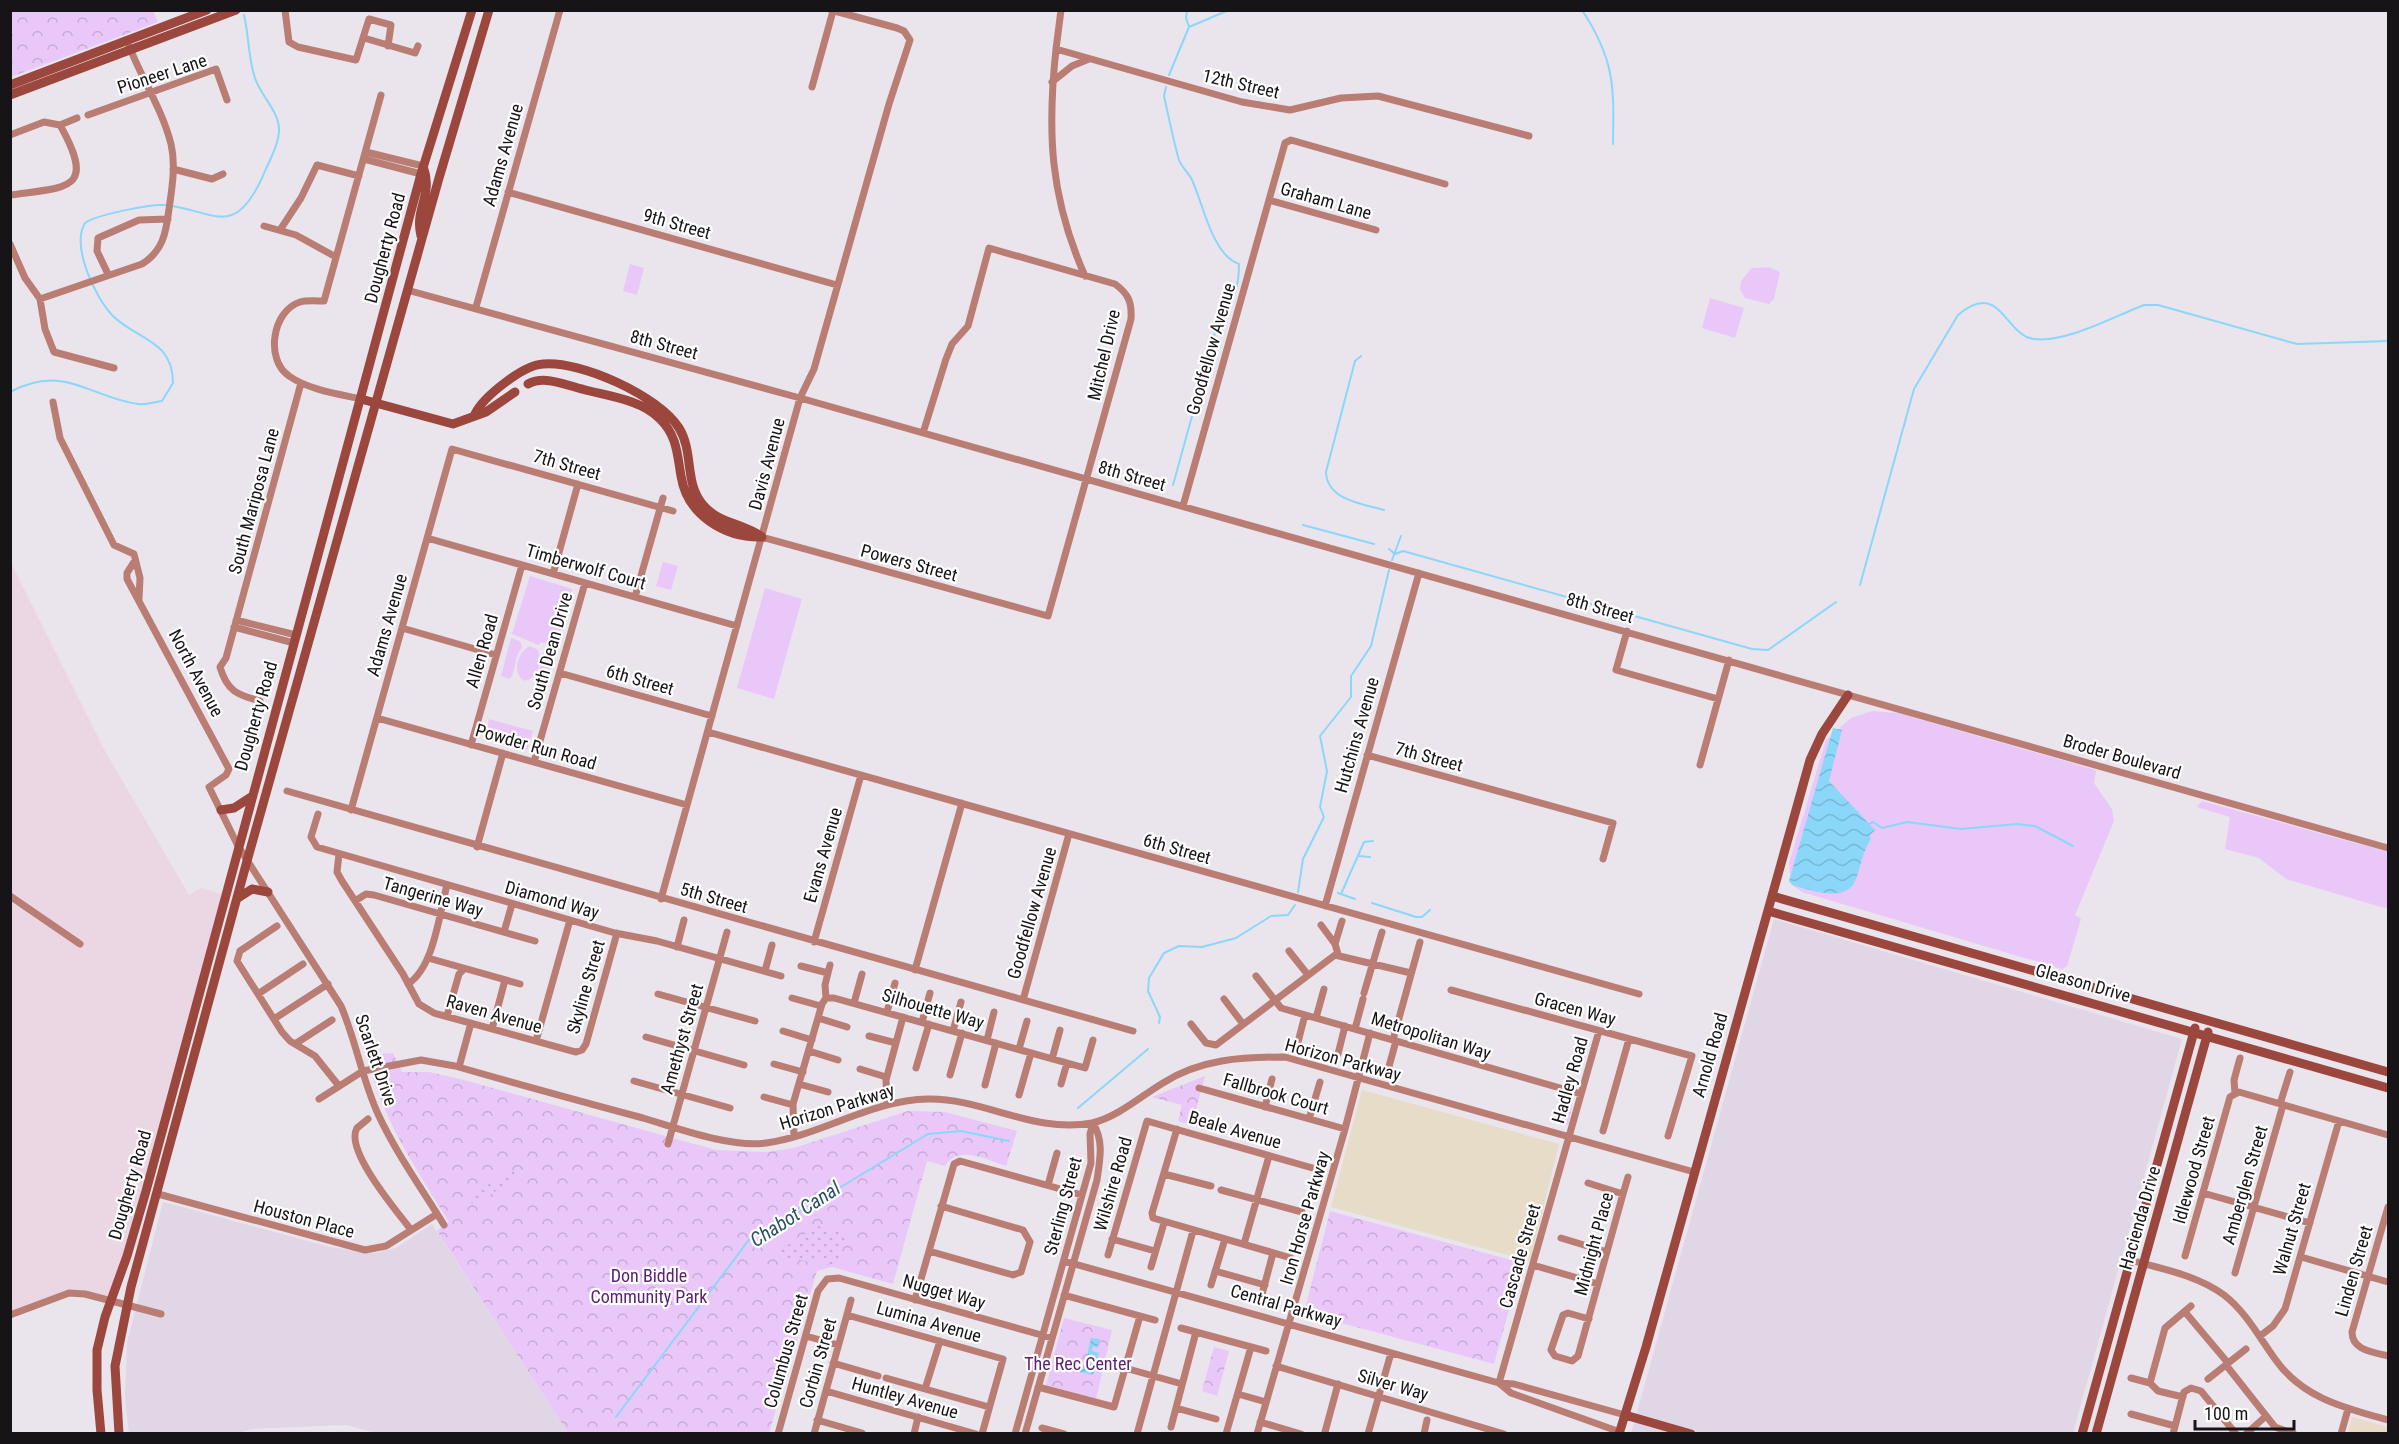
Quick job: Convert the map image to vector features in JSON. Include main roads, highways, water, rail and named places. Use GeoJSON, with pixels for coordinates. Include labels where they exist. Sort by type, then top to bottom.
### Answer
{"type":"FeatureCollection","features":[{"type":"Feature","properties":{"kind":"main road"},"geometry":{"type":"LineString","coordinates":[[10,95],[129,46],[207,10]]}},
{"type":"Feature","properties":{"kind":"main road"},"geometry":{"type":"LineString","coordinates":[[10,85],[236,10]]}},
{"type":"Feature","properties":{"kind":"main road","name":"Dougherty Road"},"geometry":{"type":"LineString","coordinates":[[101,1434],[97,1358],[110,1302],[142,1202],[176,1080],[422,170],[472,10]]}},
{"type":"Feature","properties":{"kind":"main road","name":"Dougherty Road"},"geometry":{"type":"LineString","coordinates":[[120,1434],[114,1377],[127,1305],[247,861],[407,290],[489,10]]}},
{"type":"Feature","properties":{"kind":"main road"},"geometry":{"type":"LineString","coordinates":[[422,170],[429,181],[419,218],[422,240]]}},
{"type":"Feature","properties":{"kind":"main road"},"geometry":{"type":"LineString","coordinates":[[475,414],[480,404],[526,369],[540,364],[561,364],[600,375],[655,404],[669,415],[680,429],[686,445],[694,490],[703,505],[719,519],[753,530],[762,537],[752,538],[720,528],[706,520],[697,511],[686,494],[681,477],[678,445],[670,429],[658,416],[643,406],[545,380],[528,384]]}},
{"type":"Feature","properties":{"kind":"main road"},"geometry":{"type":"LineString","coordinates":[[361,399],[453,424],[475,414],[486,412],[515,392]]}},
{"type":"Feature","properties":{"kind":"main road","name":"Arnold Road"},"geometry":{"type":"LineString","coordinates":[[1621,1433],[1810,760],[1822,734],[1848,695]]}},
{"type":"Feature","properties":{"kind":"main road"},"geometry":{"type":"LineString","coordinates":[[221,810],[234,808],[251,797]]}},
{"type":"Feature","properties":{"kind":"main road"},"geometry":{"type":"LineString","coordinates":[[238,898],[252,889],[268,892]]}},
{"type":"Feature","properties":{"kind":"main road","name":"Gleason Drive"},"geometry":{"type":"LineString","coordinates":[[1772,896],[2388,1072]]}},
{"type":"Feature","properties":{"kind":"main road","name":"Gleason Drive"},"geometry":{"type":"LineString","coordinates":[[1768,911],[2388,1088]]}},
{"type":"Feature","properties":{"kind":"main road","name":"Hacienda Drive"},"geometry":{"type":"LineString","coordinates":[[2082,1434],[2199,1018]]}},
{"type":"Feature","properties":{"kind":"main road","name":"Hacienda Drive"},"geometry":{"type":"LineString","coordinates":[[2098,1429],[2210,1021]]}},
{"type":"Feature","properties":{"kind":"main road"},"geometry":{"type":"LineString","coordinates":[[176,1080],[177,1096],[171,1119],[176,1127]]}},
{"type":"Feature","properties":{"kind":"main road"},"geometry":{"type":"LineString","coordinates":[[142,1202],[145,1214],[141,1229],[145,1239]]}},
{"type":"Feature","properties":{"kind":"main road","name":"Hacienda Drive"},"geometry":{"type":"LineString","coordinates":[[2089,1410],[2098,1429]]}},
{"type":"Feature","properties":{"kind":"main road","name":"Central Parkway"},"geometry":{"type":"LineString","coordinates":[[1625,1414],[1691,1434]]}},
{"type":"Feature","properties":{"kind":"water"},"geometry":{"type":"Polygon","coordinates":[[[1833,728],[1842,730],[1829,781],[1875,830],[1869,836],[1871,839],[1851,887],[1837,893],[1827,893],[1792,885],[1789,881],[1833,728]]]}},
{"type":"Feature","properties":{"kind":"water"},"geometry":{"type":"Polygon","coordinates":[[[1091,1338],[1100,1339],[1097,1348],[1093,1346],[1092,1351],[1099,1353],[1093,1375],[1079,1372],[1089,1356],[1087,1355],[1091,1338]]]}},
{"type":"Feature","properties":{"kind":"waterway"},"geometry":{"type":"LineString","coordinates":[[1169,75],[1189,27],[1186,18],[1187,10]]}},
{"type":"Feature","properties":{"kind":"waterway"},"geometry":{"type":"LineString","coordinates":[[1189,27],[1229,10]]}},
{"type":"Feature","properties":{"kind":"waterway"},"geometry":{"type":"LineString","coordinates":[[1582,10],[1607,59],[1612,90],[1613,144]]}},
{"type":"Feature","properties":{"kind":"waterway"},"geometry":{"type":"LineString","coordinates":[[10,392],[29,384],[61,381],[138,404],[162,401],[173,383],[167,357],[160,349],[122,323],[105,307],[87,271],[81,245],[81,233],[85,223],[91,220],[147,206],[164,205],[220,217],[231,215],[241,209],[251,197],[272,155],[279,131],[273,110],[255,78],[244,15]]}},
{"type":"Feature","properties":{"kind":"waterway"},"geometry":{"type":"LineString","coordinates":[[1166,87],[1164,96],[1179,160],[1192,180],[1215,240],[1230,259],[1239,264],[1236,289],[1218,322],[1173,485]]}},
{"type":"Feature","properties":{"kind":"waterway"},"geometry":{"type":"LineString","coordinates":[[1860,585],[1914,389],[1958,315],[1972,306],[1984,303],[1993,306],[2024,335],[2034,339],[2047,339],[2075,333],[2144,305],[2158,305],[2297,344],[2388,341]]}},
{"type":"Feature","properties":{"kind":"waterway"},"geometry":{"type":"LineString","coordinates":[[1361,356],[1355,361],[1326,472],[1332,489],[1339,495],[1356,503],[1384,510]]}},
{"type":"Feature","properties":{"kind":"waterway"},"geometry":{"type":"LineString","coordinates":[[1303,525],[1374,544]]}},
{"type":"Feature","properties":{"kind":"waterway"},"geometry":{"type":"LineString","coordinates":[[1392,560],[1401,536]]}},
{"type":"Feature","properties":{"kind":"waterway","name":"Chabot Canal"},"geometry":{"type":"LineString","coordinates":[[1389,549],[1395,554]]}},
{"type":"Feature","properties":{"kind":"waterway"},"geometry":{"type":"LineString","coordinates":[[1395,554],[1403,551],[1752,649],[1768,650],[1836,602]]}},
{"type":"Feature","properties":{"kind":"waterway","name":"Chabot Canal"},"geometry":{"type":"LineString","coordinates":[[1298,892],[1303,859],[1324,817],[1320,807],[1327,771],[1320,736],[1351,697],[1351,676],[1371,646],[1389,570]]}},
{"type":"Feature","properties":{"kind":"waterway"},"geometry":{"type":"LineString","coordinates":[[1869,824],[1873,822],[1882,828],[1907,822],[1961,829],[2017,824],[2035,826],[2073,846]]}},
{"type":"Feature","properties":{"kind":"waterway"},"geometry":{"type":"LineString","coordinates":[[1341,894],[1364,842],[1373,841]]}},
{"type":"Feature","properties":{"kind":"waterway"},"geometry":{"type":"LineString","coordinates":[[1359,856],[1370,857]]}},
{"type":"Feature","properties":{"kind":"waterway"},"geometry":{"type":"LineString","coordinates":[[1338,893],[1355,899]]}},
{"type":"Feature","properties":{"kind":"waterway"},"geometry":{"type":"LineString","coordinates":[[1372,903],[1416,917],[1422,917],[1430,910]]}},
{"type":"Feature","properties":{"kind":"waterway","name":"Chabot Canal"},"geometry":{"type":"LineString","coordinates":[[1159,1023],[1160,1017],[1148,991],[1149,978],[1164,953],[1179,946],[1202,947],[1236,938],[1271,916],[1288,915],[1295,905]]}},
{"type":"Feature","properties":{"kind":"waterway","name":"Chabot Canal"},"geometry":{"type":"LineString","coordinates":[[1078,1108],[1148,1049]]}},
{"type":"Feature","properties":{"kind":"waterway","name":"Chabot Canal"},"geometry":{"type":"LineString","coordinates":[[616,1417],[751,1237],[813,1204],[928,1134],[961,1131],[1009,1141]]}},
{"type":"Feature","properties":{"kind":"park label","name":"Don Biddle Community Park"},"geometry":{"type":"Point","coordinates":[649,1286]}},
{"type":"Feature","properties":{"kind":"park label","name":"The Rec Center"},"geometry":{"type":"Point","coordinates":[1078,1364]}}]}
